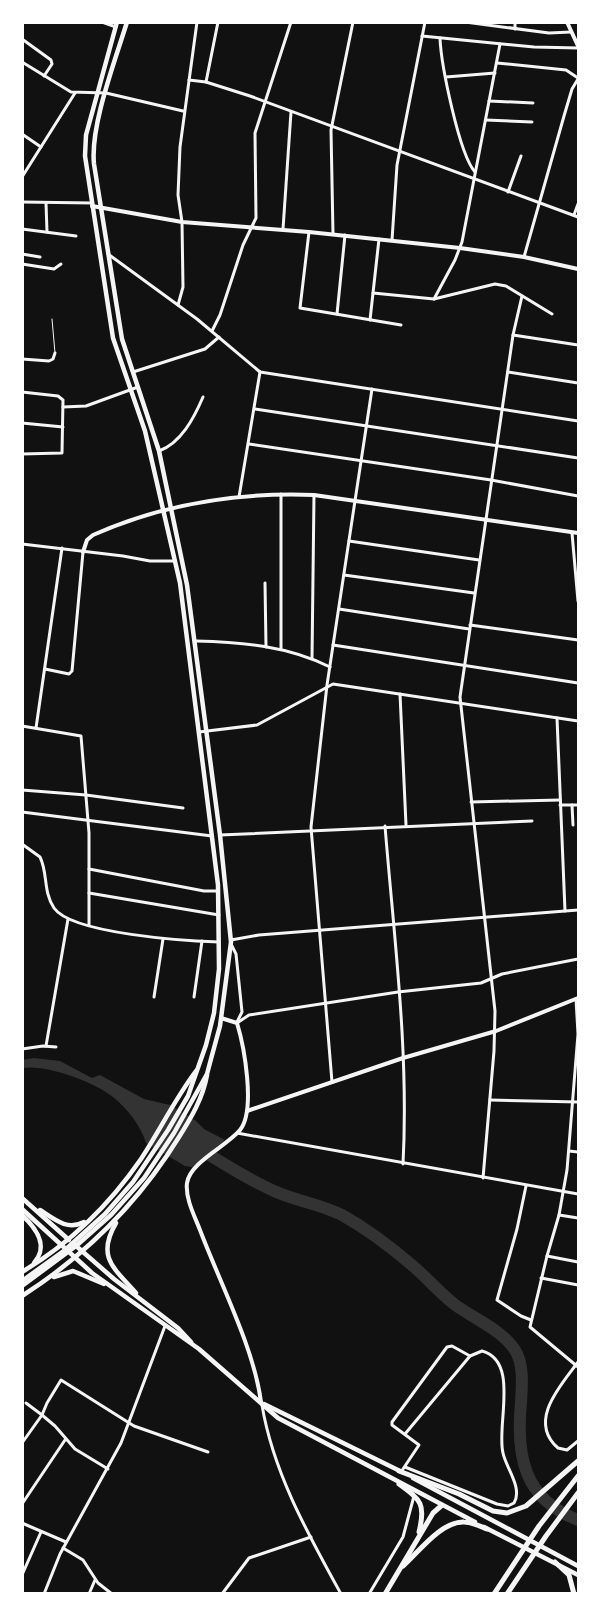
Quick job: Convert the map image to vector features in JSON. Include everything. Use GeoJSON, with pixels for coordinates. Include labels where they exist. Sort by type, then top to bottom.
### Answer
{"type":"FeatureCollection","features":[{"type":"Feature","properties":{"kind":"highway"},"geometry":{"type":"LineString","coordinates":[[402,1470],[495,1511],[509,1512],[521,1509],[578,1461]]}},
{"type":"Feature","properties":{"kind":"highway"},"geometry":{"type":"LineString","coordinates":[[494,1594],[522,1550],[578,1476]]}},
{"type":"Feature","properties":{"kind":"highway"},"geometry":{"type":"LineString","coordinates":[[399,1484],[420,1501],[422,1510],[417,1538]]}},
{"type":"Feature","properties":{"kind":"highway"},"geometry":{"type":"LineString","coordinates":[[507,1594],[533,1554],[578,1494]]}},
{"type":"Feature","properties":{"kind":"highway"},"geometry":{"type":"LineString","coordinates":[[385,1594],[434,1511],[441,1506]]}},
{"type":"Feature","properties":{"kind":"highway"},"geometry":{"type":"LineString","coordinates":[[401,1568],[421,1546],[452,1525],[463,1522],[487,1528]]}},
{"type":"Feature","properties":{"kind":"highway"},"geometry":{"type":"LineString","coordinates":[[555,1562],[569,1575],[574,1594]]}},
{"type":"Feature","properties":{"kind":"main road"},"geometry":{"type":"LineString","coordinates":[[35,1288],[83,1252],[121,1214],[139,1194],[167,1156],[192,1116],[202,1094],[221,1018],[230,942],[220,835],[196,641],[172,507],[158,451],[120,329],[100,207],[93,147],[106,93],[127,22]]}},
{"type":"Feature","properties":{"kind":"main road"},"geometry":{"type":"LineString","coordinates":[[22,1281],[79,1241],[125,1192],[156,1150],[181,1109],[198,1068],[214,1013],[220,942],[218,891],[212,836],[183,605],[175,560],[145,431],[113,338],[84,147],[117,25]]}},
{"type":"Feature","properties":{"kind":"main road"},"geometry":{"type":"LineString","coordinates":[[220,942],[225,936],[230,942]]}},
{"type":"Feature","properties":{"kind":"main road"},"geometry":{"type":"LineString","coordinates":[[220,942],[224,948],[230,942]]}},
{"type":"Feature","properties":{"kind":"main road"},"geometry":{"type":"LineString","coordinates":[[24,1271],[62,1244],[90,1219],[128,1176],[198,1068]]}},
{"type":"Feature","properties":{"kind":"main road"},"geometry":{"type":"LineString","coordinates":[[22,1286],[79,1241],[131,1194],[162,1152],[207,1074]]}},
{"type":"Feature","properties":{"kind":"main road"},"geometry":{"type":"LineString","coordinates":[[24,1199],[66,1226],[76,1226],[90,1219]]}},
{"type":"Feature","properties":{"kind":"main road"},"geometry":{"type":"LineString","coordinates":[[24,1199],[83,1252],[178,1328],[192,1344]]}},
{"type":"Feature","properties":{"kind":"main road"},"geometry":{"type":"LineString","coordinates":[[22,1209],[112,1288],[192,1344],[263,1403],[272,1413],[290,1425],[441,1506],[578,1575]]}},
{"type":"Feature","properties":{"kind":"main road"},"geometry":{"type":"LineString","coordinates":[[121,1214],[110,1234],[107,1255],[112,1268],[142,1300]]}},
{"type":"Feature","properties":{"kind":"main road"},"geometry":{"type":"LineString","coordinates":[[22,1215],[36,1230],[42,1249],[39,1257],[24,1271]]}},
{"type":"Feature","properties":{"kind":"main road"},"geometry":{"type":"LineString","coordinates":[[22,1296],[58,1275],[71,1271],[83,1274],[112,1288]]}},
{"type":"Feature","properties":{"kind":"main road"},"geometry":{"type":"LineString","coordinates":[[263,1403],[402,1470],[418,1481],[578,1566]]}},
{"type":"Feature","properties":{"kind":"main road"},"geometry":{"type":"LineString","coordinates":[[441,1506],[451,1499]]}},
{"type":"Feature","properties":{"kind":"street"},"geometry":{"type":"LineString","coordinates":[[102,22],[117,25]]}},
{"type":"Feature","properties":{"kind":"street"},"geometry":{"type":"LineString","coordinates":[[178,305],[183,292],[182,222],[178,195],[183,111],[197,22]]}},
{"type":"Feature","properties":{"kind":"street"},"geometry":{"type":"LineString","coordinates":[[206,82],[218,22]]}},
{"type":"Feature","properties":{"kind":"street"},"geometry":{"type":"LineString","coordinates":[[212,331],[220,315],[256,216],[254,138],[264,101],[291,22]]}},
{"type":"Feature","properties":{"kind":"street"},"geometry":{"type":"LineString","coordinates":[[333,234],[331,127],[353,22]]}},
{"type":"Feature","properties":{"kind":"street"},"geometry":{"type":"LineString","coordinates":[[392,240],[400,152],[425,22]]}},
{"type":"Feature","properties":{"kind":"street"},"geometry":{"type":"LineString","coordinates":[[464,22],[549,33],[571,32]]}},
{"type":"Feature","properties":{"kind":"street"},"geometry":{"type":"LineString","coordinates":[[515,22],[515,29]]}},
{"type":"Feature","properties":{"kind":"street"},"geometry":{"type":"LineString","coordinates":[[422,36],[500,44],[578,47],[567,22]]}},
{"type":"Feature","properties":{"kind":"street"},"geometry":{"type":"LineString","coordinates":[[22,38],[51,60],[52,64],[44,76]]}},
{"type":"Feature","properties":{"kind":"street"},"geometry":{"type":"LineString","coordinates":[[440,38],[446,77],[466,155],[476,172]]}},
{"type":"Feature","properties":{"kind":"street"},"geometry":{"type":"LineString","coordinates":[[434,299],[460,248],[500,44]]}},
{"type":"Feature","properties":{"kind":"street"},"geometry":{"type":"LineString","coordinates":[[22,62],[75,93],[106,93],[183,111]]}},
{"type":"Feature","properties":{"kind":"street"},"geometry":{"type":"LineString","coordinates":[[497,63],[567,70],[578,79],[572,89],[524,257]]}},
{"type":"Feature","properties":{"kind":"street"},"geometry":{"type":"LineString","coordinates":[[446,77],[495,73]]}},
{"type":"Feature","properties":{"kind":"street"},"geometry":{"type":"LineString","coordinates":[[189,80],[206,82],[264,101],[538,203],[578,216]]}},
{"type":"Feature","properties":{"kind":"street"},"geometry":{"type":"LineString","coordinates":[[22,177],[75,93]]}},
{"type":"Feature","properties":{"kind":"street"},"geometry":{"type":"LineString","coordinates":[[489,101],[533,103]]}},
{"type":"Feature","properties":{"kind":"street"},"geometry":{"type":"LineString","coordinates":[[283,229],[291,112]]}},
{"type":"Feature","properties":{"kind":"street"},"geometry":{"type":"LineString","coordinates":[[486,120],[532,122]]}},
{"type":"Feature","properties":{"kind":"street"},"geometry":{"type":"LineString","coordinates":[[22,134],[41,147]]}},
{"type":"Feature","properties":{"kind":"street"},"geometry":{"type":"LineString","coordinates":[[508,192],[521,156]]}},
{"type":"Feature","properties":{"kind":"street"},"geometry":{"type":"LineString","coordinates":[[22,202],[92,204],[182,222],[283,229],[460,248],[524,257],[578,270]]}},
{"type":"Feature","properties":{"kind":"street"},"geometry":{"type":"LineString","coordinates":[[46,203],[48,232]]}},
{"type":"Feature","properties":{"kind":"street"},"geometry":{"type":"LineString","coordinates":[[574,215],[578,204]]}},
{"type":"Feature","properties":{"kind":"street"},"geometry":{"type":"LineString","coordinates":[[22,229],[76,236]]}},
{"type":"Feature","properties":{"kind":"street"},"geometry":{"type":"LineString","coordinates":[[309,232],[300,308],[401,325]]}},
{"type":"Feature","properties":{"kind":"street"},"geometry":{"type":"LineString","coordinates":[[337,314],[345,235]]}},
{"type":"Feature","properties":{"kind":"street"},"geometry":{"type":"LineString","coordinates":[[370,320],[379,239]]}},
{"type":"Feature","properties":{"kind":"street"},"geometry":{"type":"LineString","coordinates":[[108,253],[212,331],[260,372],[578,421]]}},
{"type":"Feature","properties":{"kind":"street"},"geometry":{"type":"LineString","coordinates":[[22,254],[40,257]]}},
{"type":"Feature","properties":{"kind":"street"},"geometry":{"type":"LineString","coordinates":[[22,264],[54,269],[61,264]]}},
{"type":"Feature","properties":{"kind":"street"},"geometry":{"type":"LineString","coordinates":[[373,293],[434,299],[495,284],[506,286],[552,314]]}},
{"type":"Feature","properties":{"kind":"street"},"geometry":{"type":"LineString","coordinates":[[483,1178],[496,1031],[486,917],[460,704],[469,627],[513,335],[522,296]]}},
{"type":"Feature","properties":{"kind":"street"},"geometry":{"type":"LineString","coordinates":[[513,335],[578,345]]}},
{"type":"Feature","properties":{"kind":"street"},"geometry":{"type":"LineString","coordinates":[[132,372],[204,349],[219,337]]}},
{"type":"Feature","properties":{"kind":"street"},"geometry":{"type":"LineString","coordinates":[[22,359],[49,361],[53,359],[55,354]]}},
{"type":"Feature","properties":{"kind":"street"},"geometry":{"type":"LineString","coordinates":[[240,497],[260,372]]}},
{"type":"Feature","properties":{"kind":"street"},"geometry":{"type":"LineString","coordinates":[[508,372],[578,383]]}},
{"type":"Feature","properties":{"kind":"street"},"geometry":{"type":"LineString","coordinates":[[63,407],[86,406],[138,387]]}},
{"type":"Feature","properties":{"kind":"street"},"geometry":{"type":"LineString","coordinates":[[332,1082],[311,831],[327,685],[372,389]]}},
{"type":"Feature","properties":{"kind":"street"},"geometry":{"type":"LineString","coordinates":[[22,392],[63,398],[61,454],[22,454]]}},
{"type":"Feature","properties":{"kind":"street"},"geometry":{"type":"LineString","coordinates":[[158,451],[168,448],[181,436],[203,397]]}},
{"type":"Feature","properties":{"kind":"street"},"geometry":{"type":"LineString","coordinates":[[255,409],[578,458]]}},
{"type":"Feature","properties":{"kind":"street"},"geometry":{"type":"LineString","coordinates":[[22,423],[62,427]]}},
{"type":"Feature","properties":{"kind":"street"},"geometry":{"type":"LineString","coordinates":[[249,444],[491,480],[578,496]]}},
{"type":"Feature","properties":{"kind":"street"},"geometry":{"type":"LineString","coordinates":[[281,494],[281,648]]}},
{"type":"Feature","properties":{"kind":"street"},"geometry":{"type":"LineString","coordinates":[[45,669],[70,674],[72,671],[83,552],[87,540],[93,535],[172,507],[240,497],[281,494],[314,495],[572,534],[578,533]]}},
{"type":"Feature","properties":{"kind":"street"},"geometry":{"type":"LineString","coordinates":[[312,658],[314,495]]}},
{"type":"Feature","properties":{"kind":"street"},"geometry":{"type":"LineString","coordinates":[[572,534],[578,600]]}},
{"type":"Feature","properties":{"kind":"street"},"geometry":{"type":"LineString","coordinates":[[349,541],[480,560]]}},
{"type":"Feature","properties":{"kind":"street"},"geometry":{"type":"LineString","coordinates":[[22,544],[120,555],[150,562],[175,560]]}},
{"type":"Feature","properties":{"kind":"street"},"geometry":{"type":"LineString","coordinates":[[36,728],[62,548]]}},
{"type":"Feature","properties":{"kind":"street"},"geometry":{"type":"LineString","coordinates":[[344,575],[474,593]]}},
{"type":"Feature","properties":{"kind":"street"},"geometry":{"type":"LineString","coordinates":[[265,584],[266,647]]}},
{"type":"Feature","properties":{"kind":"street"},"geometry":{"type":"LineString","coordinates":[[339,609],[578,640]]}},
{"type":"Feature","properties":{"kind":"street"},"geometry":{"type":"LineString","coordinates":[[196,641],[281,648],[312,658],[330,667]]}},
{"type":"Feature","properties":{"kind":"street"},"geometry":{"type":"LineString","coordinates":[[333,645],[578,683]]}},
{"type":"Feature","properties":{"kind":"street"},"geometry":{"type":"LineString","coordinates":[[199,732],[257,725],[327,685],[340,684],[578,722]]}},
{"type":"Feature","properties":{"kind":"street"},"geometry":{"type":"LineString","coordinates":[[400,694],[406,825]]}},
{"type":"Feature","properties":{"kind":"street"},"geometry":{"type":"LineString","coordinates":[[557,718],[565,911]]}},
{"type":"Feature","properties":{"kind":"street"},"geometry":{"type":"LineString","coordinates":[[22,726],[81,736],[88,820],[90,868],[89,925]]}},
{"type":"Feature","properties":{"kind":"street"},"geometry":{"type":"LineString","coordinates":[[22,790],[86,795],[183,808]]}},
{"type":"Feature","properties":{"kind":"street"},"geometry":{"type":"LineString","coordinates":[[471,802],[560,800]]}},
{"type":"Feature","properties":{"kind":"street"},"geometry":{"type":"LineString","coordinates":[[560,805],[578,805]]}},
{"type":"Feature","properties":{"kind":"street"},"geometry":{"type":"LineString","coordinates":[[572,805],[573,825]]}},
{"type":"Feature","properties":{"kind":"street"},"geometry":{"type":"LineString","coordinates":[[22,812],[212,836]]}},
{"type":"Feature","properties":{"kind":"street"},"geometry":{"type":"LineString","coordinates":[[220,835],[532,820]]}},
{"type":"Feature","properties":{"kind":"street"},"geometry":{"type":"LineString","coordinates":[[385,826],[404,1058],[406,1106],[403,1164]]}},
{"type":"Feature","properties":{"kind":"street"},"geometry":{"type":"LineString","coordinates":[[22,850],[23,844],[40,857],[50,902],[57,912],[68,918],[89,925],[162,939],[220,942]]}},
{"type":"Feature","properties":{"kind":"street"},"geometry":{"type":"LineString","coordinates":[[90,868],[218,891]]}},
{"type":"Feature","properties":{"kind":"street"},"geometry":{"type":"LineString","coordinates":[[89,894],[219,915]]}},
{"type":"Feature","properties":{"kind":"street"},"geometry":{"type":"LineString","coordinates":[[341,1594],[311,1537],[276,1461],[250,1357],[189,1197],[188,1181],[195,1169],[237,1133],[244,1124],[248,1111],[242,1040],[237,1023],[242,1012],[236,954],[230,942],[259,935],[578,910]]}},
{"type":"Feature","properties":{"kind":"street"},"geometry":{"type":"LineString","coordinates":[[46,1046],[68,918]]}},
{"type":"Feature","properties":{"kind":"street"},"geometry":{"type":"LineString","coordinates":[[154,997],[162,939]]}},
{"type":"Feature","properties":{"kind":"street"},"geometry":{"type":"LineString","coordinates":[[194,997],[202,942]]}},
{"type":"Feature","properties":{"kind":"street"},"geometry":{"type":"LineString","coordinates":[[237,1023],[249,1015],[398,992],[481,983],[492,978],[578,959]]}},
{"type":"Feature","properties":{"kind":"street"},"geometry":{"type":"LineString","coordinates":[[248,1111],[404,1058],[496,1031],[577,998],[578,1034],[564,1191],[541,1278],[531,1320],[531,1328],[578,1365],[550,1401],[546,1410],[546,1424],[550,1437],[556,1446],[565,1451],[578,1441]]}},
{"type":"Feature","properties":{"kind":"street"},"geometry":{"type":"LineString","coordinates":[[221,1018],[237,1023]]}},
{"type":"Feature","properties":{"kind":"street"},"geometry":{"type":"LineString","coordinates":[[22,1049],[46,1046],[56,1048]]}},
{"type":"Feature","properties":{"kind":"street"},"geometry":{"type":"LineString","coordinates":[[490,1100],[578,1102]]}},
{"type":"Feature","properties":{"kind":"street"},"geometry":{"type":"LineString","coordinates":[[237,1133],[578,1194]]}},
{"type":"Feature","properties":{"kind":"street"},"geometry":{"type":"LineString","coordinates":[[569,1151],[578,1152]]}},
{"type":"Feature","properties":{"kind":"street"},"geometry":{"type":"LineString","coordinates":[[526,1186],[514,1242],[497,1300],[521,1316],[531,1320]]}},
{"type":"Feature","properties":{"kind":"street"},"geometry":{"type":"LineString","coordinates":[[559,1215],[578,1218]]}},
{"type":"Feature","properties":{"kind":"street"},"geometry":{"type":"LineString","coordinates":[[547,1256],[578,1262]]}},
{"type":"Feature","properties":{"kind":"street"},"geometry":{"type":"LineString","coordinates":[[541,1278],[578,1285]]}},
{"type":"Feature","properties":{"kind":"street"},"geometry":{"type":"LineString","coordinates":[[44,1594],[66,1542],[108,1469],[128,1423],[165,1326]]}},
{"type":"Feature","properties":{"kind":"street"},"geometry":{"type":"LineString","coordinates":[[405,1434],[470,1356],[478,1351],[486,1352],[500,1369],[505,1396],[502,1446],[515,1484],[516,1501],[511,1505],[500,1505],[402,1470],[419,1447],[417,1442],[405,1434],[391,1424],[444,1350],[452,1346],[470,1356]]}},
{"type":"Feature","properties":{"kind":"street"},"geometry":{"type":"LineString","coordinates":[[22,1443],[42,1415],[61,1380],[128,1423],[145,1431],[208,1452]]}},
{"type":"Feature","properties":{"kind":"street"},"geometry":{"type":"LineString","coordinates":[[26,1403],[55,1426],[65,1440],[85,1457],[108,1469]]}},
{"type":"Feature","properties":{"kind":"street"},"geometry":{"type":"LineString","coordinates":[[22,1504],[65,1440]]}},
{"type":"Feature","properties":{"kind":"street"},"geometry":{"type":"LineString","coordinates":[[369,1594],[403,1537],[414,1496]]}},
{"type":"Feature","properties":{"kind":"street"},"geometry":{"type":"LineString","coordinates":[[22,1523],[66,1542]]}},
{"type":"Feature","properties":{"kind":"street"},"geometry":{"type":"LineString","coordinates":[[22,1575],[41,1532]]}},
{"type":"Feature","properties":{"kind":"street"},"geometry":{"type":"LineString","coordinates":[[222,1594],[249,1558],[311,1537]]}},
{"type":"Feature","properties":{"kind":"street"},"geometry":{"type":"LineString","coordinates":[[63,1548],[83,1560],[96,1580],[112,1594]]}},
{"type":"Feature","properties":{"kind":"street"},"geometry":{"type":"LineString","coordinates":[[89,1594],[96,1580]]}},
{"type":"Feature","properties":{"kind":"lane"},"geometry":{"type":"LineString","coordinates":[[52,319],[55,354]]}},
{"type":"Feature","properties":{"kind":"shaded area"},"geometry":{"type":"Polygon","coordinates":[[[34,1058],[60,1061],[92,1078],[100,1075],[144,1099],[170,1105],[196,1121],[204,1129],[225,1140],[192,1167],[185,1166],[146,1143],[141,1130],[128,1112],[105,1091],[83,1080],[57,1071],[33,1067],[23,1068],[22,1060],[34,1058]]]}},
{"type":"Feature","properties":{"kind":"waterway"},"geometry":{"type":"LineString","coordinates":[[198,1148],[264,1186],[334,1211],[351,1220],[396,1252],[454,1304],[502,1336],[515,1350],[520,1362],[522,1382],[520,1440],[522,1457],[527,1473],[534,1487],[545,1500],[560,1511],[578,1520]]}}]}
